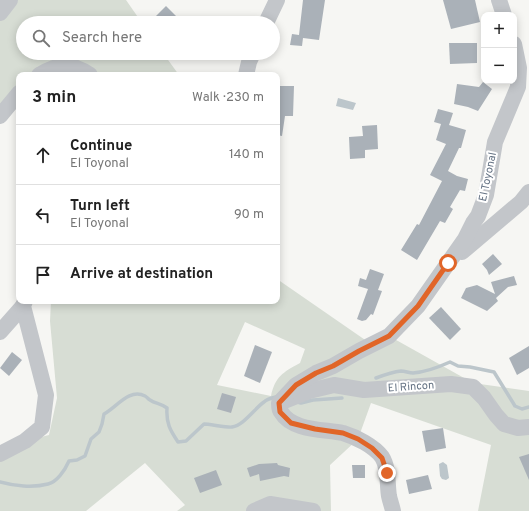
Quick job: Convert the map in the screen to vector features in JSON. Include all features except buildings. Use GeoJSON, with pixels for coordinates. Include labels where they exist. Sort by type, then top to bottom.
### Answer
{"type":"FeatureCollection","features":[{"type":"Feature","properties":{"kind":"street"},"geometry":{"type":"LineString","coordinates":[[0,13],[10,0]]}},
{"type":"Feature","properties":{"kind":"street"},"geometry":{"type":"LineString","coordinates":[[269,16],[277,0]]}},
{"type":"Feature","properties":{"kind":"street"},"geometry":{"type":"LineString","coordinates":[[499,0],[503,12]]}},
{"type":"Feature","properties":{"kind":"street","name":"El Toyonal"},"geometry":{"type":"LineString","coordinates":[[279,403],[296,385],[316,373],[333,366],[389,336],[418,306],[448,263],[478,216],[486,196],[495,142],[518,87],[519,68],[515,48]]}},
{"type":"Feature","properties":{"kind":"street"},"geometry":{"type":"LineString","coordinates":[[246,72],[249,60]]}},
{"type":"Feature","properties":{"kind":"street"},"geometry":{"type":"LineString","coordinates":[[44,72],[60,65],[72,66],[86,72]]}},
{"type":"Feature","properties":{"kind":"street"},"geometry":{"type":"LineString","coordinates":[[0,116],[16,97]]}},
{"type":"Feature","properties":{"kind":"street"},"geometry":{"type":"LineString","coordinates":[[448,263],[521,202],[529,192]]}},
{"type":"Feature","properties":{"kind":"street"},"geometry":{"type":"LineString","coordinates":[[0,332],[23,304]]}},
{"type":"Feature","properties":{"kind":"street"},"geometry":{"type":"LineString","coordinates":[[0,454],[25,441],[42,427],[46,395],[24,304]]}},
{"type":"Feature","properties":{"kind":"street","name":"El Rincon"},"geometry":{"type":"LineString","coordinates":[[279,403],[308,391],[334,385],[364,390],[451,384],[473,387],[484,398],[504,424],[518,428],[529,427]]}},
{"type":"Feature","properties":{"kind":"street"},"geometry":{"type":"LineString","coordinates":[[279,403],[280,412],[291,423],[315,429],[343,433],[358,439],[372,448],[382,458],[387,473],[389,497],[393,511]]}},
{"type":"Feature","properties":{"kind":"street"},"geometry":{"type":"LineString","coordinates":[[254,511],[270,504],[313,511]]}},
{"type":"Feature","properties":{"kind":"shaded area"},"geometry":{"type":"Polygon","coordinates":[[[0,0],[126,0],[137,16],[16,16],[16,60],[168,60],[177,72],[86,72],[81,69],[60,72],[16,72],[16,97],[0,116],[0,0]]]}},
{"type":"Feature","properties":{"kind":"shaded area"},"geometry":{"type":"Polygon","coordinates":[[[338,98],[356,103],[353,110],[336,106],[338,98]]]}},
{"type":"Feature","properties":{"kind":"shaded area"},"geometry":{"type":"Polygon","coordinates":[[[280,281],[371,344],[389,336],[473,383],[529,391],[529,511],[478,511],[491,445],[371,403],[358,439],[330,465],[331,511],[177,511],[185,505],[145,463],[86,511],[0,511],[0,454],[25,441],[49,435],[57,398],[50,321],[51,304],[280,304],[280,281]],[[245,322],[217,385],[271,396],[277,380],[284,372],[300,363],[305,349],[245,322]]]}},
{"type":"Feature","properties":{"kind":"shaded area"},"geometry":{"type":"Polygon","coordinates":[[[443,462],[447,465],[449,478],[446,480],[442,479],[440,476],[439,464],[443,462]]]}},
{"type":"Feature","properties":{"kind":"waterway"},"geometry":{"type":"LineString","coordinates":[[376,378],[401,371],[413,373],[423,372],[450,362],[458,366],[494,372],[515,406],[522,409],[529,407]]}},
{"type":"Feature","properties":{"kind":"waterway"},"geometry":{"type":"LineString","coordinates":[[0,482],[11,485],[30,486],[48,484],[55,481],[63,472],[69,461],[77,460],[85,456],[91,439],[99,432],[104,414],[123,399],[134,394],[145,396],[149,400],[167,408],[169,426],[178,442],[186,441],[204,424],[230,427],[236,426],[245,420],[265,401],[276,397]]}},
{"type":"Feature","properties":{"kind":"waterway"},"geometry":{"type":"LineString","coordinates":[[297,402],[301,403],[313,400],[342,398]]}},
{"type":"Feature","properties":{"kind":"route"},"geometry":{"type":"LineString","coordinates":[[387,473],[382,458],[372,448],[358,439],[343,433],[315,429],[291,423],[280,412],[279,403],[296,385],[316,373],[333,366],[389,336],[418,306],[448,263]]}}]}
